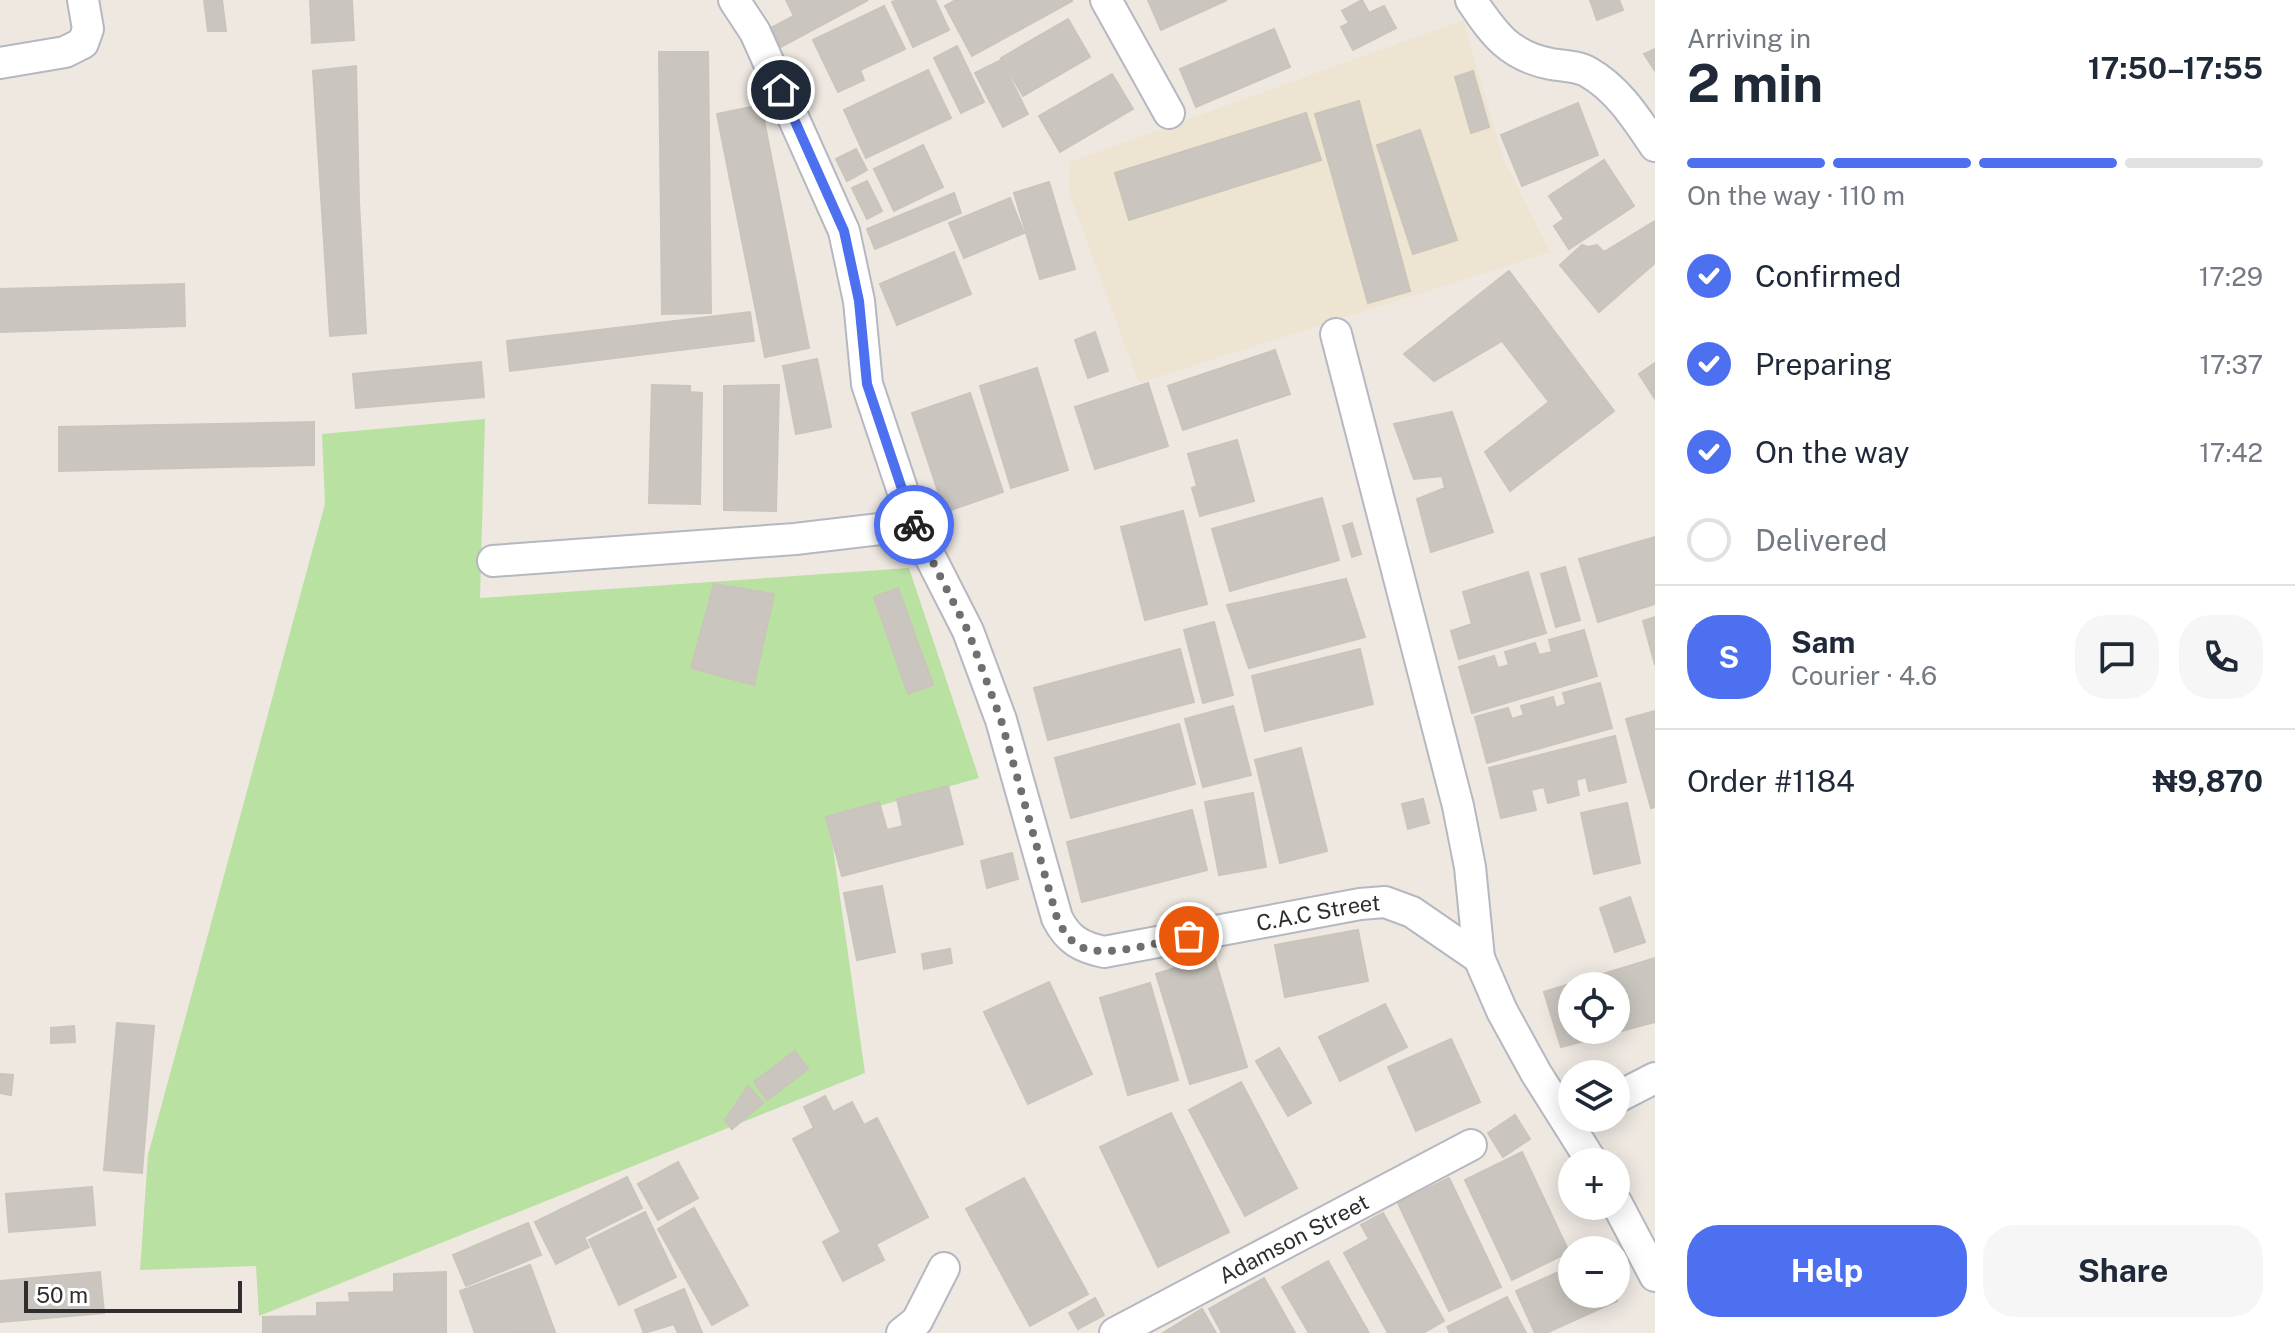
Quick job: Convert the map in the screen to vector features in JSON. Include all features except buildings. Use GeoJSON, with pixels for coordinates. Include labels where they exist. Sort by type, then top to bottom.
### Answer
{"type":"FeatureCollection","features":[{"type":"Feature","properties":{"kind":"street"},"geometry":{"type":"LineString","coordinates":[[0,63],[65,52],[83,43],[88,29],[83,0]]}},
{"type":"Feature","properties":{"kind":"street","name":"C.A.C Street"},"geometry":{"type":"LineString","coordinates":[[734,0],[755,32],[844,231],[859,301],[867,384],[914,525],[968,631],[1001,720],[1057,918],[1064,932],[1082,947],[1104,952],[1360,904],[1385,902],[1412,912],[1479,958]]}},
{"type":"Feature","properties":{"kind":"street"},"geometry":{"type":"LineString","coordinates":[[1106,0],[1169,113]]}},
{"type":"Feature","properties":{"kind":"street"},"geometry":{"type":"LineString","coordinates":[[1471,0],[1506,46],[1532,60],[1582,69],[1611,89],[1627,105],[1655,146]]}},
{"type":"Feature","properties":{"kind":"street"},"geometry":{"type":"LineString","coordinates":[[1336,334],[1458,806],[1470,867],[1479,958],[1502,1011],[1536,1073],[1558,1101]]}},
{"type":"Feature","properties":{"kind":"street"},"geometry":{"type":"LineString","coordinates":[[493,561],[795,539],[914,525]]}},
{"type":"Feature","properties":{"kind":"street"},"geometry":{"type":"LineString","coordinates":[[1630,1091],[1655,1078]]}},
{"type":"Feature","properties":{"kind":"street","name":"Adamson Street"},"geometry":{"type":"LineString","coordinates":[[1115,1333],[1471,1145]]}},
{"type":"Feature","properties":{"kind":"street"},"geometry":{"type":"LineString","coordinates":[[1625,1220],[1655,1276]]}},
{"type":"Feature","properties":{"kind":"street"},"geometry":{"type":"LineString","coordinates":[[902,1333],[917,1321],[944,1268]]}},
{"type":"Feature","properties":{"kind":"shaded area"},"geometry":{"type":"Polygon","coordinates":[[[1463,20],[1503,158],[1550,252],[1139,383],[1069,193],[1070,162],[1463,20]]]}},
{"type":"Feature","properties":{"kind":"green space"},"geometry":{"type":"Polygon","coordinates":[[[485,419],[480,598],[909,568],[979,778],[829,820],[865,1073],[259,1316],[256,1266],[140,1270],[148,1155],[325,504],[322,434],[485,419]]]}},
{"type":"Feature","properties":{"kind":"way so far"},"geometry":{"type":"LineString","coordinates":[[914,525],[968,631],[1001,720],[1057,918],[1064,932],[1082,947],[1104,952],[1189,936]]}},
{"type":"Feature","properties":{"kind":"route"},"geometry":{"type":"LineString","coordinates":[[781,90],[844,231],[859,301],[867,384],[914,525]]}}]}
